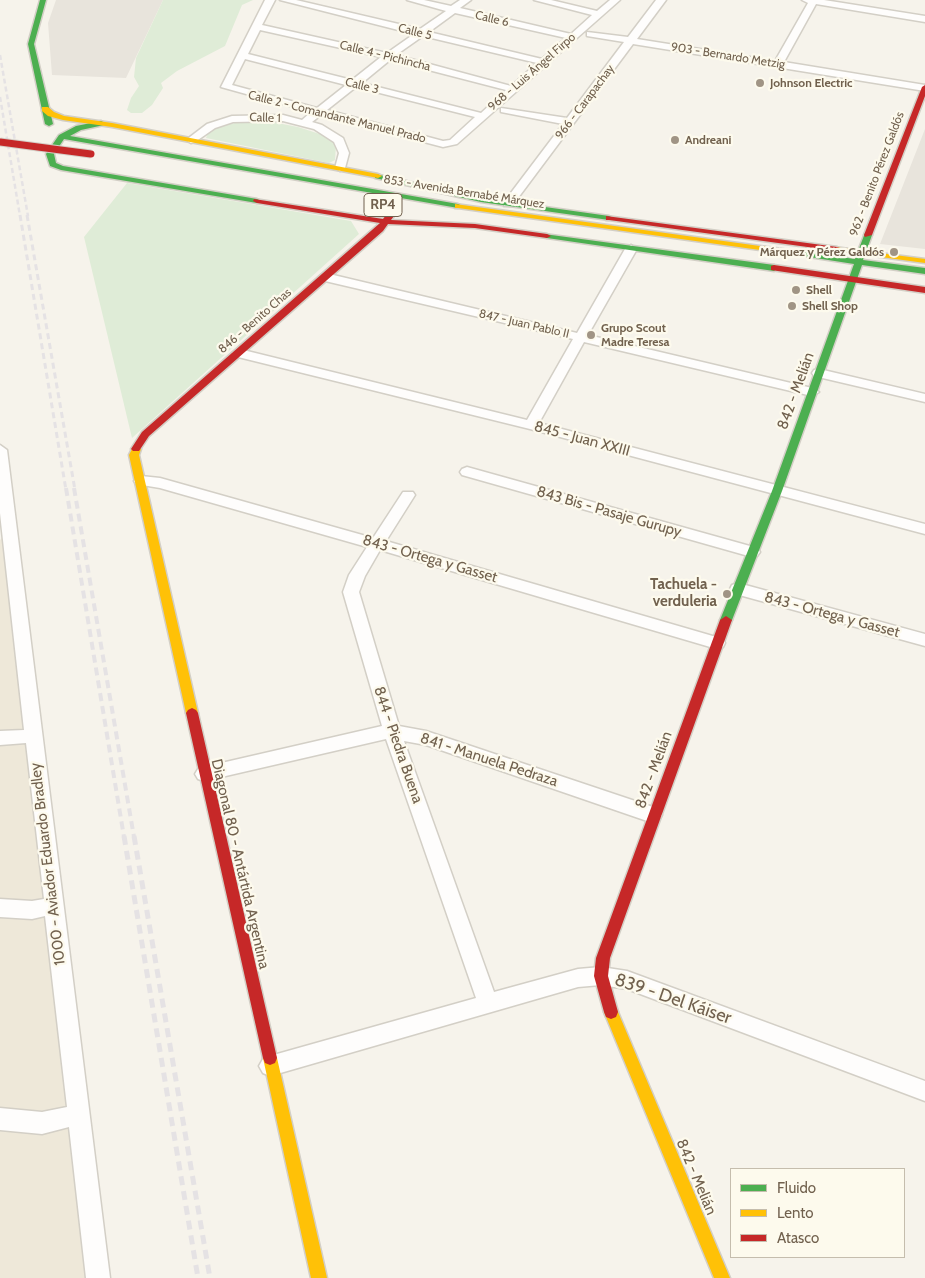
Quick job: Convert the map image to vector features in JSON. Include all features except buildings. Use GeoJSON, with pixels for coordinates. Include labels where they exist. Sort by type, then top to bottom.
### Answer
{"type":"FeatureCollection","features":[{"type":"Feature","properties":{"kind":"street"},"geometry":{"type":"LineString","coordinates":[[43,0],[31,44],[54,148]]}},
{"type":"Feature","properties":{"kind":"street"},"geometry":{"type":"LineString","coordinates":[[226,87],[270,0]]}},
{"type":"Feature","properties":{"kind":"street","name":"Calle 5"},"geometry":{"type":"LineString","coordinates":[[285,0],[544,62]]}},
{"type":"Feature","properties":{"kind":"street","name":"Calle 6"},"geometry":{"type":"LineString","coordinates":[[412,0],[572,37]]}},
{"type":"Feature","properties":{"kind":"street"},"geometry":{"type":"LineString","coordinates":[[450,9],[458,0]]}},
{"type":"Feature","properties":{"kind":"street"},"geometry":{"type":"LineString","coordinates":[[300,122],[386,56],[450,9],[466,0]]}},
{"type":"Feature","properties":{"kind":"street"},"geometry":{"type":"LineString","coordinates":[[539,0],[600,14]]}},
{"type":"Feature","properties":{"kind":"street","name":"968 - Luis Ángel Firpo"},"geometry":{"type":"LineString","coordinates":[[449,144],[615,0]]}},
{"type":"Feature","properties":{"kind":"street","name":"966 - Carapachay"},"geometry":{"type":"LineString","coordinates":[[508,204],[661,0]]}},
{"type":"Feature","properties":{"kind":"street"},"geometry":{"type":"LineString","coordinates":[[778,64],[811,0],[925,19]]}},
{"type":"Feature","properties":{"kind":"street","name":"Calle 4 - Pichincha"},"geometry":{"type":"LineString","coordinates":[[256,26],[386,56],[513,89]]}},
{"type":"Feature","properties":{"kind":"street","name":"903 - Bernardo Metzig"},"geometry":{"type":"LineString","coordinates":[[590,34],[925,88]]}},
{"type":"Feature","properties":{"kind":"street","name":"Calle 3"},"geometry":{"type":"LineString","coordinates":[[241,55],[482,116]]}},
{"type":"Feature","properties":{"kind":"street","name":"Calle 2 - Comandante Manuel Prado"},"geometry":{"type":"LineString","coordinates":[[226,87],[449,144]]}},
{"type":"Feature","properties":{"kind":"street","name":"962 - Benito Pérez Galdós"},"geometry":{"type":"LineString","coordinates":[[857,266],[925,88]]}},
{"type":"Feature","properties":{"kind":"street","name":"853 - Avenida Bernabé Márquez"},"geometry":{"type":"LineString","coordinates":[[45,109],[51,114],[63,118],[101,123],[340,168],[410,182],[481,200],[586,214],[857,266],[925,281]]}},
{"type":"Feature","properties":{"kind":"street"},"geometry":{"type":"LineString","coordinates":[[505,110],[570,122]]}},
{"type":"Feature","properties":{"kind":"street","name":"Calle 1"},"geometry":{"type":"LineString","coordinates":[[191,140],[211,126],[232,119],[270,117],[300,122],[330,133],[339,140],[344,153],[340,168]]}},
{"type":"Feature","properties":{"kind":"street"},"geometry":{"type":"LineString","coordinates":[[54,148],[69,133],[85,126],[101,123]]}},
{"type":"Feature","properties":{"kind":"street","name":"853 - Avenida Bernabé Márquez"},"geometry":{"type":"LineString","coordinates":[[46,135],[112,145],[393,203],[677,246],[857,266],[925,261]]}},
{"type":"Feature","properties":{"kind":"street"},"geometry":{"type":"LineString","coordinates":[[0,142],[96,155]]}},
{"type":"Feature","properties":{"kind":"street","name":"853 - Avenida Bernabé Márquez"},"geometry":{"type":"LineString","coordinates":[[54,148],[50,154],[50,160],[61,168],[386,222],[461,224],[702,260],[857,266],[925,271]]}},
{"type":"Feature","properties":{"kind":"street","name":"846 - Benito Chas"},"geometry":{"type":"LineString","coordinates":[[134,455],[137,445],[146,434],[325,278],[386,222],[393,203],[410,182]]}},
{"type":"Feature","properties":{"kind":"street","name":"853 - Avenida Bernabé Márquez"},"geometry":{"type":"LineString","coordinates":[[393,203],[528,216],[857,266],[925,290]]}},
{"type":"Feature","properties":{"kind":"street"},"geometry":{"type":"LineString","coordinates":[[528,216],[586,214]]}},
{"type":"Feature","properties":{"kind":"street"},"geometry":{"type":"LineString","coordinates":[[677,246],[702,260]]}},
{"type":"Feature","properties":{"kind":"street"},"geometry":{"type":"LineString","coordinates":[[531,425],[631,249]]}},
{"type":"Feature","properties":{"kind":"street","name":"842 - Melián"},"geometry":{"type":"LineString","coordinates":[[722,1278],[612,1015],[601,976],[603,958],[653,815],[717,643],[777,491],[857,266]]}},
{"type":"Feature","properties":{"kind":"street","name":"847 - Juan Pablo II"},"geometry":{"type":"LineString","coordinates":[[325,278],[812,392]]}},
{"type":"Feature","properties":{"kind":"street","name":"845 - Juan XXIII"},"geometry":{"type":"LineString","coordinates":[[239,353],[531,425],[777,491],[925,528]]}},
{"type":"Feature","properties":{"kind":"street"},"geometry":{"type":"LineString","coordinates":[[819,373],[925,398]]}},
{"type":"Feature","properties":{"kind":"street","name":"1000 - Aviador Eduardo Bradley"},"geometry":{"type":"LineString","coordinates":[[0,450],[32,735],[98,1278]]}},
{"type":"Feature","properties":{"kind":"street","name":"Diagonal 80 - Antártida Argentina"},"geometry":{"type":"LineString","coordinates":[[134,455],[204,774],[319,1278]]}},
{"type":"Feature","properties":{"kind":"street","name":"843 Bis - Pasaje Gurupy"},"geometry":{"type":"LineString","coordinates":[[467,472],[752,552]]}},
{"type":"Feature","properties":{"kind":"street","name":"843 - Ortega y Gasset"},"geometry":{"type":"LineString","coordinates":[[141,481],[160,483],[377,544],[717,643]]}},
{"type":"Feature","properties":{"kind":"street","name":"844 - Piedra Buena"},"geometry":{"type":"LineString","coordinates":[[408,495],[357,575],[351,592],[392,732],[488,1003]]}},
{"type":"Feature","properties":{"kind":"street","name":"843 - Ortega y Gasset"},"geometry":{"type":"LineString","coordinates":[[738,589],[925,640]]}},
{"type":"Feature","properties":{"kind":"street","name":"841 - Manuela Pedraza"},"geometry":{"type":"LineString","coordinates":[[204,774],[372,734],[392,732],[426,738],[653,815]]}},
{"type":"Feature","properties":{"kind":"street"},"geometry":{"type":"LineString","coordinates":[[0,738],[17,738],[32,735]]}},
{"type":"Feature","properties":{"kind":"street"},"geometry":{"type":"LineString","coordinates":[[0,908],[32,910],[53,906]]}},
{"type":"Feature","properties":{"kind":"street","name":"839 - Del Káiser"},"geometry":{"type":"LineString","coordinates":[[270,1066],[578,978],[601,976],[627,980],[925,1091]]}},
{"type":"Feature","properties":{"kind":"street"},"geometry":{"type":"LineString","coordinates":[[0,1118],[42,1123],[77,1115]]}},
{"type":"Feature","properties":{"kind":"shaded area"},"geometry":{"type":"Polygon","coordinates":[[[56,0],[163,0],[126,78],[52,75],[48,23],[56,0]]]}},
{"type":"Feature","properties":{"kind":"shaded area"},"geometry":{"type":"Polygon","coordinates":[[[925,129],[925,249],[880,244],[925,129]]]}},
{"type":"Feature","properties":{"kind":"shaded area"},"geometry":{"type":"Polygon","coordinates":[[[4,536],[88,1278],[0,1278],[0,540],[4,536]]]}},
{"type":"Feature","properties":{"kind":"green space"},"geometry":{"type":"Polygon","coordinates":[[[163,0],[253,0],[242,5],[225,46],[177,71],[161,83],[163,88],[152,105],[142,113],[131,113],[127,110],[131,98],[139,86],[134,77],[136,58],[163,0]]]}},
{"type":"Feature","properties":{"kind":"green space"},"geometry":{"type":"Polygon","coordinates":[[[267,121],[298,127],[326,136],[336,145],[335,160],[329,163],[206,138],[208,133],[220,126],[240,122],[267,121]]]}},
{"type":"Feature","properties":{"kind":"green space"},"geometry":{"type":"Polygon","coordinates":[[[127,183],[351,221],[359,234],[132,438],[84,237],[127,183]]]}},
{"type":"Feature","properties":{"kind":"railway"},"geometry":{"type":"LineString","coordinates":[[0,55],[28,216]]}},
{"type":"Feature","properties":{"kind":"railway"},"geometry":{"type":"LineString","coordinates":[[0,97],[20,216]]}},
{"type":"Feature","properties":{"kind":"railway"},"geometry":{"type":"LineString","coordinates":[[20,215],[66,490]]}},
{"type":"Feature","properties":{"kind":"railway"},"geometry":{"type":"LineString","coordinates":[[27,215],[75,490]]}},
{"type":"Feature","properties":{"kind":"railway"},"geometry":{"type":"LineString","coordinates":[[66,488],[124,837]]}},
{"type":"Feature","properties":{"kind":"railway"},"geometry":{"type":"LineString","coordinates":[[74,488],[134,837]]}},
{"type":"Feature","properties":{"kind":"railway"},"geometry":{"type":"LineString","coordinates":[[124,836],[198,1278]]}},
{"type":"Feature","properties":{"kind":"railway"},"geometry":{"type":"LineString","coordinates":[[134,836],[210,1278]]}},
{"type":"Feature","properties":{"kind":"traffic: fast"},"geometry":{"type":"LineString","coordinates":[[43,0],[31,44],[49,124]]}},
{"type":"Feature","properties":{"kind":"traffic: fast"},"geometry":{"type":"LineString","coordinates":[[101,123],[79,128],[62,137],[50,154],[53,164],[61,168],[257,201]]}},
{"type":"Feature","properties":{"kind":"traffic: fast"},"geometry":{"type":"LineString","coordinates":[[65,137],[458,206]]}},
{"type":"Feature","properties":{"kind":"traffic: fast"},"geometry":{"type":"LineString","coordinates":[[378,176],[481,200],[609,218]]}},
{"type":"Feature","properties":{"kind":"traffic: fast"},"geometry":{"type":"LineString","coordinates":[[726,620],[777,491],[868,235]]}},
{"type":"Feature","properties":{"kind":"traffic: fast"},"geometry":{"type":"LineString","coordinates":[[547,236],[774,268]]}},
{"type":"Feature","properties":{"kind":"traffic: fast"},"geometry":{"type":"LineString","coordinates":[[796,253],[925,271]]}},
{"type":"Feature","properties":{"kind":"traffic: slow"},"geometry":{"type":"LineString","coordinates":[[45,109],[51,114],[63,118],[112,125],[378,176]]}},
{"type":"Feature","properties":{"kind":"traffic: slow"},"geometry":{"type":"LineString","coordinates":[[458,206],[796,253]]}},
{"type":"Feature","properties":{"kind":"traffic: slow"},"geometry":{"type":"LineString","coordinates":[[837,249],[925,261]]}},
{"type":"Feature","properties":{"kind":"traffic: slow"},"geometry":{"type":"LineString","coordinates":[[136,449],[134,455],[192,713]]}},
{"type":"Feature","properties":{"kind":"traffic: slow"},"geometry":{"type":"LineString","coordinates":[[611,1012],[722,1278]]}},
{"type":"Feature","properties":{"kind":"traffic: slow"},"geometry":{"type":"LineString","coordinates":[[270,1058],[319,1278]]}},
{"type":"Feature","properties":{"kind":"traffic: jam"},"geometry":{"type":"LineString","coordinates":[[868,235],[925,87]]}},
{"type":"Feature","properties":{"kind":"traffic: jam"},"geometry":{"type":"LineString","coordinates":[[0,142],[91,154]]}},
{"type":"Feature","properties":{"kind":"traffic: jam"},"geometry":{"type":"LineString","coordinates":[[257,201],[386,222],[475,226],[547,236]]}},
{"type":"Feature","properties":{"kind":"traffic: jam"},"geometry":{"type":"LineString","coordinates":[[136,449],[145,434],[380,229],[396,208]]}},
{"type":"Feature","properties":{"kind":"traffic: jam"},"geometry":{"type":"LineString","coordinates":[[609,218],[837,249]]}},
{"type":"Feature","properties":{"kind":"traffic: jam"},"geometry":{"type":"LineString","coordinates":[[774,268],[925,290]]}},
{"type":"Feature","properties":{"kind":"traffic: jam"},"geometry":{"type":"LineString","coordinates":[[611,1012],[601,976],[603,958],[726,620]]}},
{"type":"Feature","properties":{"kind":"traffic: jam"},"geometry":{"type":"LineString","coordinates":[[192,713],[270,1058]]}},
{"type":"Feature","properties":{"kind":"place","name":"Johnson Electric"},"geometry":{"type":"Point","coordinates":[760,83]}},
{"type":"Feature","properties":{"kind":"place","name":"Andreani"},"geometry":{"type":"Point","coordinates":[675,140]}},
{"type":"Feature","properties":{"kind":"place","name":"Márquez y Pérez Galdós"},"geometry":{"type":"Point","coordinates":[894,252]}},
{"type":"Feature","properties":{"kind":"place","name":"Shell"},"geometry":{"type":"Point","coordinates":[796,290]}},
{"type":"Feature","properties":{"kind":"place","name":"Shell Shop"},"geometry":{"type":"Point","coordinates":[792,306]}},
{"type":"Feature","properties":{"kind":"place","name":"Grupo Scout Madre Teresa"},"geometry":{"type":"Point","coordinates":[591,335]}},
{"type":"Feature","properties":{"kind":"place","name":"Tachuela - verduleria"},"geometry":{"type":"Point","coordinates":[727,594]}}]}
